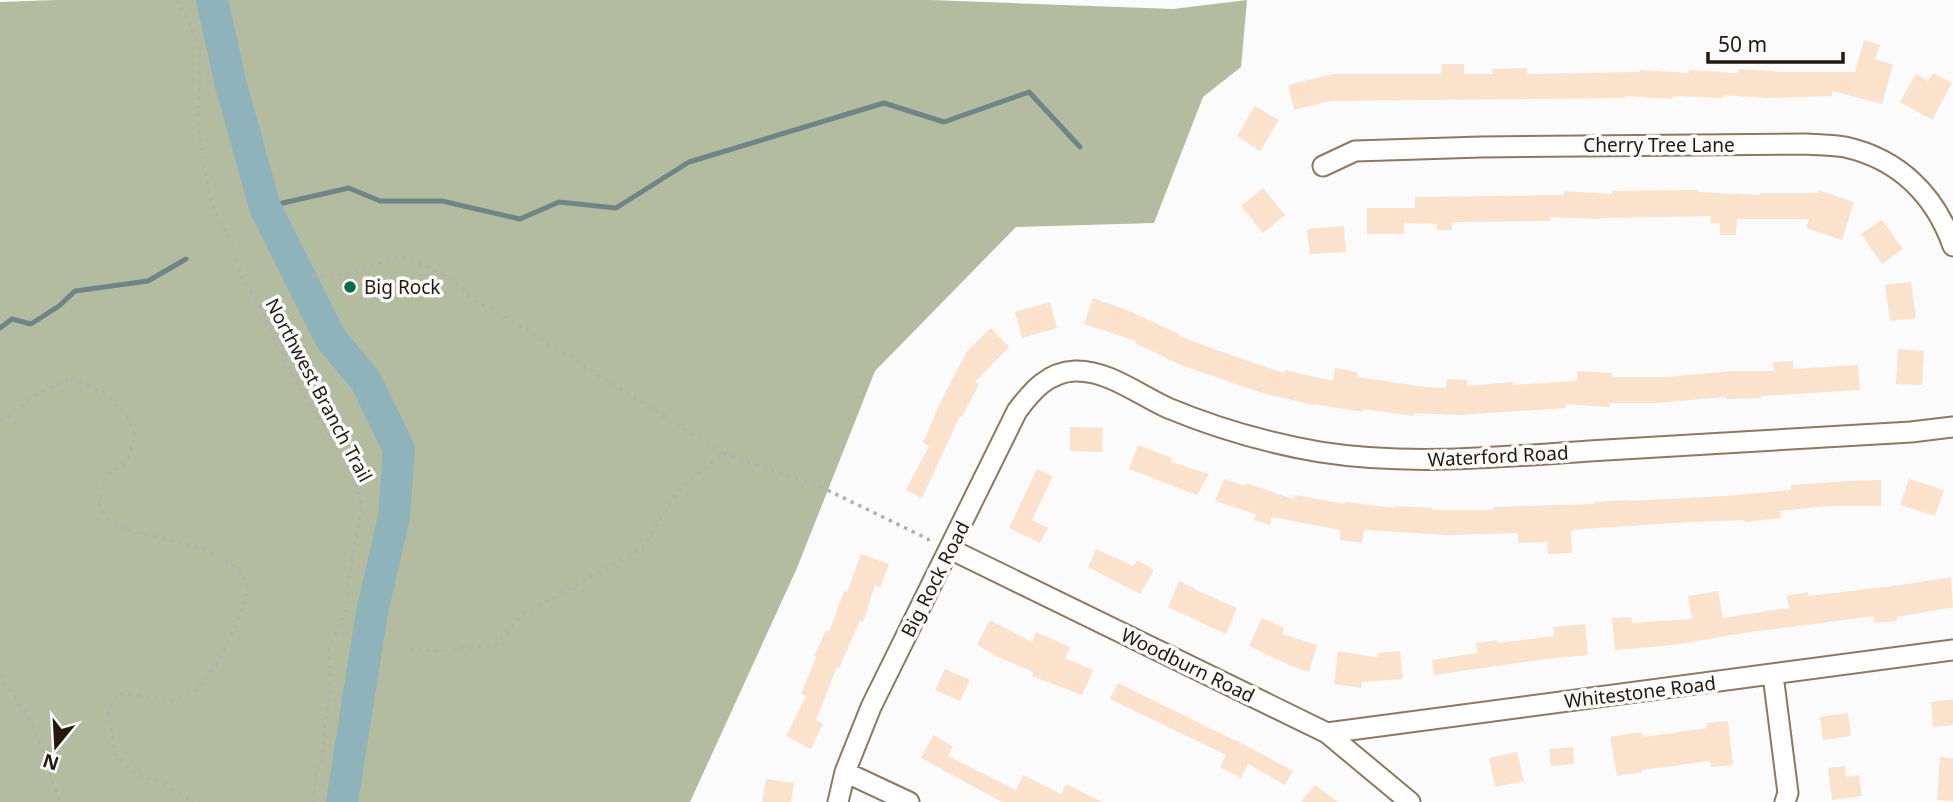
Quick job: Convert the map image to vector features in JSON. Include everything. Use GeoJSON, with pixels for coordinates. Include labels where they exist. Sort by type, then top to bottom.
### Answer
{"type":"FeatureCollection","features":[{"type":"Feature","properties":{"kind":"street","name":"Cherry Tree Lane"},"geometry":{"type":"LineString","coordinates":[[1323,166],[1355,151],[1794,144],[1844,147],[1872,156],[1898,170],[1917,185],[1934,205],[1947,228],[1953,246]]}},
{"type":"Feature","properties":{"kind":"street","name":"Waterford Road"},"geometry":{"type":"LineString","coordinates":[[1058,374],[1074,371],[1105,377],[1168,407],[1237,433],[1318,451],[1379,459],[1434,460],[1524,455],[1911,432],[1953,427]]}},
{"type":"Feature","properties":{"kind":"street","name":"Big Rock Road"},"geometry":{"type":"LineString","coordinates":[[838,802],[845,772],[871,707],[1017,411],[1042,382],[1058,374]]}},
{"type":"Feature","properties":{"kind":"street","name":"Woodburn Road"},"geometry":{"type":"LineString","coordinates":[[948,555],[1327,733],[1410,802]]}},
{"type":"Feature","properties":{"kind":"street","name":"Whitestone Road"},"geometry":{"type":"LineString","coordinates":[[1327,733],[1953,650]]}},
{"type":"Feature","properties":{"kind":"street"},"geometry":{"type":"LineString","coordinates":[[1773,675],[1788,793],[1785,802]]}},
{"type":"Feature","properties":{"kind":"street"},"geometry":{"type":"LineString","coordinates":[[845,772],[909,802]]}},
{"type":"Feature","properties":{"kind":"path","name":"Northwest Branch Trail"},"geometry":{"type":"LineString","coordinates":[[177,0],[200,46],[198,126],[213,209],[231,240],[242,277],[263,311],[282,356],[355,478],[362,507],[345,613],[329,650],[330,686],[321,762],[316,771],[313,802]]}},
{"type":"Feature","properties":{"kind":"path"},"geometry":{"type":"LineString","coordinates":[[312,276],[341,275],[402,256],[449,277],[472,300],[513,321],[722,453],[819,486],[928,539],[933,554],[948,555]]}},
{"type":"Feature","properties":{"kind":"path"},"geometry":{"type":"LineString","coordinates":[[0,420],[5,420],[37,394],[72,377],[104,393],[125,413],[135,435],[127,461],[105,477],[99,507],[107,519],[119,527],[135,532],[202,548],[238,568],[247,582],[246,601],[221,658],[196,691],[174,701],[120,693],[108,708],[115,754],[135,773],[165,784],[192,802]]}},
{"type":"Feature","properties":{"kind":"path"},"geometry":{"type":"LineString","coordinates":[[410,649],[440,651],[496,645],[523,614],[643,548],[678,491],[722,453]]}},
{"type":"Feature","properties":{"kind":"path"},"geometry":{"type":"LineString","coordinates":[[0,676],[33,725],[60,802]]}},
{"type":"Feature","properties":{"kind":"green space"},"geometry":{"type":"Polygon","coordinates":[[[931,0],[1173,9],[1247,0],[1241,67],[1203,97],[1154,223],[1016,227],[875,371],[797,568],[690,802],[0,802],[0,2],[931,0]]]}},
{"type":"Feature","properties":{"kind":"building"},"geometry":{"type":"Polygon","coordinates":[[[1864,40],[1880,45],[1875,59],[1893,65],[1882,104],[1832,91],[1832,96],[1766,98],[1723,95],[1723,98],[1673,96],[1672,99],[1625,96],[1330,101],[1294,110],[1288,85],[1333,74],[1441,74],[1442,64],[1464,64],[1464,74],[1493,74],[1492,69],[1527,68],[1527,74],[1640,70],[1738,73],[1739,69],[1855,72],[1864,40]]]}},
{"type":"Feature","properties":{"kind":"building"},"geometry":{"type":"Polygon","coordinates":[[[1933,73],[1952,83],[1932,120],[1900,102],[1916,74],[1928,81],[1933,73]]]}},
{"type":"Feature","properties":{"kind":"building"},"geometry":{"type":"Polygon","coordinates":[[[1255,106],[1279,120],[1260,151],[1237,136],[1255,106]]]}},
{"type":"Feature","properties":{"kind":"building"},"geometry":{"type":"Polygon","coordinates":[[[1263,188],[1285,215],[1263,233],[1241,206],[1263,188]]]}},
{"type":"Feature","properties":{"kind":"building"},"geometry":{"type":"Polygon","coordinates":[[[1698,190],[1760,195],[1818,193],[1818,190],[1854,202],[1842,240],[1806,228],[1809,219],[1737,219],[1736,235],[1720,235],[1720,223],[1710,223],[1711,216],[1600,219],[1550,217],[1550,221],[1452,222],[1452,230],[1437,230],[1437,224],[1404,223],[1404,234],[1367,234],[1367,208],[1415,208],[1415,197],[1564,195],[1564,191],[1612,194],[1612,191],[1698,190]]]}},
{"type":"Feature","properties":{"kind":"building"},"geometry":{"type":"Polygon","coordinates":[[[1882,220],[1903,249],[1882,264],[1861,234],[1882,220]]]}},
{"type":"Feature","properties":{"kind":"building"},"geometry":{"type":"Polygon","coordinates":[[[1344,226],[1346,252],[1310,254],[1307,229],[1344,226]]]}},
{"type":"Feature","properties":{"kind":"building"},"geometry":{"type":"Polygon","coordinates":[[[1911,282],[1916,318],[1890,321],[1885,285],[1911,282]]]}},
{"type":"Feature","properties":{"kind":"building"},"geometry":{"type":"Polygon","coordinates":[[[1093,298],[1127,310],[1179,334],[1178,336],[1231,355],[1284,373],[1285,370],[1333,381],[1335,368],[1357,372],[1357,377],[1446,388],[1447,379],[1467,380],[1467,386],[1577,381],[1577,371],[1612,373],[1612,377],[1667,377],[1732,371],[1774,371],[1773,362],[1793,361],[1793,369],[1858,365],[1860,390],[1761,398],[1726,397],[1657,403],[1610,403],[1610,407],[1565,404],[1565,408],[1459,415],[1414,413],[1414,416],[1364,409],[1363,412],[1313,405],[1259,392],[1181,365],[1135,343],[1136,341],[1084,324],[1093,298]]]}},
{"type":"Feature","properties":{"kind":"building"},"geometry":{"type":"Polygon","coordinates":[[[1050,302],[1057,328],[1022,338],[1015,312],[1050,302]]]}},
{"type":"Feature","properties":{"kind":"building"},"geometry":{"type":"Polygon","coordinates":[[[991,328],[1009,347],[975,382],[979,384],[962,417],[960,416],[922,498],[906,490],[929,446],[923,443],[967,351],[991,328]]]}},
{"type":"Feature","properties":{"kind":"building"},"geometry":{"type":"Polygon","coordinates":[[[1898,349],[1924,351],[1922,385],[1896,384],[1898,349]]]}},
{"type":"Feature","properties":{"kind":"building"},"geometry":{"type":"Polygon","coordinates":[[[1070,427],[1103,428],[1102,452],[1070,451],[1070,427]]]}},
{"type":"Feature","properties":{"kind":"building"},"geometry":{"type":"Polygon","coordinates":[[[1138,445],[1172,458],[1171,462],[1209,474],[1197,495],[1129,469],[1138,445]]]}},
{"type":"Feature","properties":{"kind":"building"},"geometry":{"type":"Polygon","coordinates":[[[1037,469],[1053,476],[1032,520],[1048,528],[1040,543],[1009,528],[1037,469]]]}},
{"type":"Feature","properties":{"kind":"building"},"geometry":{"type":"Polygon","coordinates":[[[1224,479],[1294,499],[1295,495],[1344,504],[1432,508],[1431,510],[1493,510],[1493,507],[1726,496],[1791,490],[1791,485],[1881,480],[1881,506],[1828,506],[1780,511],[1781,518],[1745,522],[1691,522],[1581,529],[1571,531],[1572,553],[1548,554],[1547,542],[1518,543],[1518,533],[1447,535],[1364,530],[1362,543],[1340,540],[1341,530],[1272,517],[1270,525],[1254,520],[1256,514],[1215,501],[1224,479]]]}},
{"type":"Feature","properties":{"kind":"building"},"geometry":{"type":"Polygon","coordinates":[[[1909,479],[1944,490],[1935,516],[1900,505],[1909,479]]]}},
{"type":"Feature","properties":{"kind":"building"},"geometry":{"type":"Polygon","coordinates":[[[1096,549],[1133,566],[1137,560],[1154,570],[1140,594],[1088,567],[1096,549]]]}},
{"type":"Feature","properties":{"kind":"building"},"geometry":{"type":"Polygon","coordinates":[[[861,554],[889,564],[880,587],[875,585],[863,622],[860,621],[839,668],[837,667],[816,720],[823,724],[811,749],[786,736],[806,696],[801,694],[816,657],[814,656],[826,630],[829,632],[861,554]]]}},
{"type":"Feature","properties":{"kind":"building"},"geometry":{"type":"Polygon","coordinates":[[[1951,577],[1953,607],[1897,617],[1897,621],[1875,623],[1874,616],[1673,645],[1615,650],[1612,618],[1631,617],[1632,623],[1692,619],[1688,596],[1718,591],[1723,618],[1789,608],[1787,596],[1808,592],[1808,596],[1951,577]]]}},
{"type":"Feature","properties":{"kind":"building"},"geometry":{"type":"Polygon","coordinates":[[[1179,581],[1237,608],[1226,634],[1168,607],[1179,581]]]}},
{"type":"Feature","properties":{"kind":"building"},"geometry":{"type":"Polygon","coordinates":[[[1262,618],[1284,628],[1282,634],[1317,645],[1309,672],[1249,646],[1262,618]]]}},
{"type":"Feature","properties":{"kind":"building"},"geometry":{"type":"Polygon","coordinates":[[[990,620],[1032,642],[1036,632],[1070,647],[1065,658],[1093,670],[1082,695],[1032,676],[1033,672],[977,645],[990,620]]]}},
{"type":"Feature","properties":{"kind":"building"},"geometry":{"type":"Polygon","coordinates":[[[1585,624],[1588,655],[1434,675],[1432,660],[1477,653],[1476,643],[1554,636],[1553,627],[1585,624]]]}},
{"type":"Feature","properties":{"kind":"building"},"geometry":{"type":"Polygon","coordinates":[[[1338,651],[1379,658],[1378,653],[1400,651],[1403,679],[1362,682],[1361,688],[1334,684],[1338,651]]]}},
{"type":"Feature","properties":{"kind":"building"},"geometry":{"type":"Polygon","coordinates":[[[945,669],[970,680],[960,701],[935,690],[945,669]]]}},
{"type":"Feature","properties":{"kind":"building"},"geometry":{"type":"Polygon","coordinates":[[[1118,683],[1293,771],[1285,785],[1248,764],[1241,778],[1220,767],[1226,755],[1110,699],[1118,683]]]}},
{"type":"Feature","properties":{"kind":"building"},"geometry":{"type":"Polygon","coordinates":[[[1953,699],[1953,725],[1933,727],[1931,702],[1953,699]]]}},
{"type":"Feature","properties":{"kind":"building"},"geometry":{"type":"Polygon","coordinates":[[[1848,713],[1851,736],[1823,740],[1820,717],[1848,713]]]}},
{"type":"Feature","properties":{"kind":"building"},"geometry":{"type":"Polygon","coordinates":[[[1728,721],[1733,765],[1711,767],[1710,761],[1617,776],[1610,737],[1642,732],[1643,737],[1707,728],[1706,723],[1728,721]]]}},
{"type":"Feature","properties":{"kind":"building"},"geometry":{"type":"Polygon","coordinates":[[[933,735],[953,746],[948,756],[1016,790],[1023,775],[1061,794],[1066,784],[1102,802],[1002,802],[921,758],[933,735]]]}},
{"type":"Feature","properties":{"kind":"building"},"geometry":{"type":"Polygon","coordinates":[[[1573,747],[1574,764],[1551,766],[1549,749],[1573,747]]]}},
{"type":"Feature","properties":{"kind":"building"},"geometry":{"type":"Polygon","coordinates":[[[1517,752],[1524,781],[1495,787],[1489,758],[1517,752]]]}},
{"type":"Feature","properties":{"kind":"building"},"geometry":{"type":"Polygon","coordinates":[[[1940,757],[1953,758],[1953,801],[1937,800],[1940,757]]]}},
{"type":"Feature","properties":{"kind":"building"},"geometry":{"type":"Polygon","coordinates":[[[1845,766],[1846,777],[1859,775],[1862,796],[1832,800],[1828,768],[1845,766]]]}},
{"type":"Feature","properties":{"kind":"building"},"geometry":{"type":"Polygon","coordinates":[[[766,779],[794,783],[791,802],[762,802],[766,779]]]}},
{"type":"Feature","properties":{"kind":"building"},"geometry":{"type":"Polygon","coordinates":[[[1315,785],[1338,802],[1301,802],[1315,785]]]}},
{"type":"Feature","properties":{"kind":"waterway"},"geometry":{"type":"LineString","coordinates":[[212,0],[231,85],[265,207],[331,339],[366,381],[399,449],[394,517],[372,612],[342,802]]}},
{"type":"Feature","properties":{"kind":"waterway"},"geometry":{"type":"LineString","coordinates":[[265,207],[349,188],[380,201],[442,201],[520,219],[559,202],[616,208],[689,162],[884,103],[944,122],[1029,92],[1080,147]]}},
{"type":"Feature","properties":{"kind":"waterway"},"geometry":{"type":"LineString","coordinates":[[0,328],[12,319],[31,324],[59,306],[75,291],[148,281],[186,259]]}},
{"type":"Feature","properties":{"kind":"place","name":"Big Rock"},"geometry":{"type":"Point","coordinates":[350,287]}}]}
